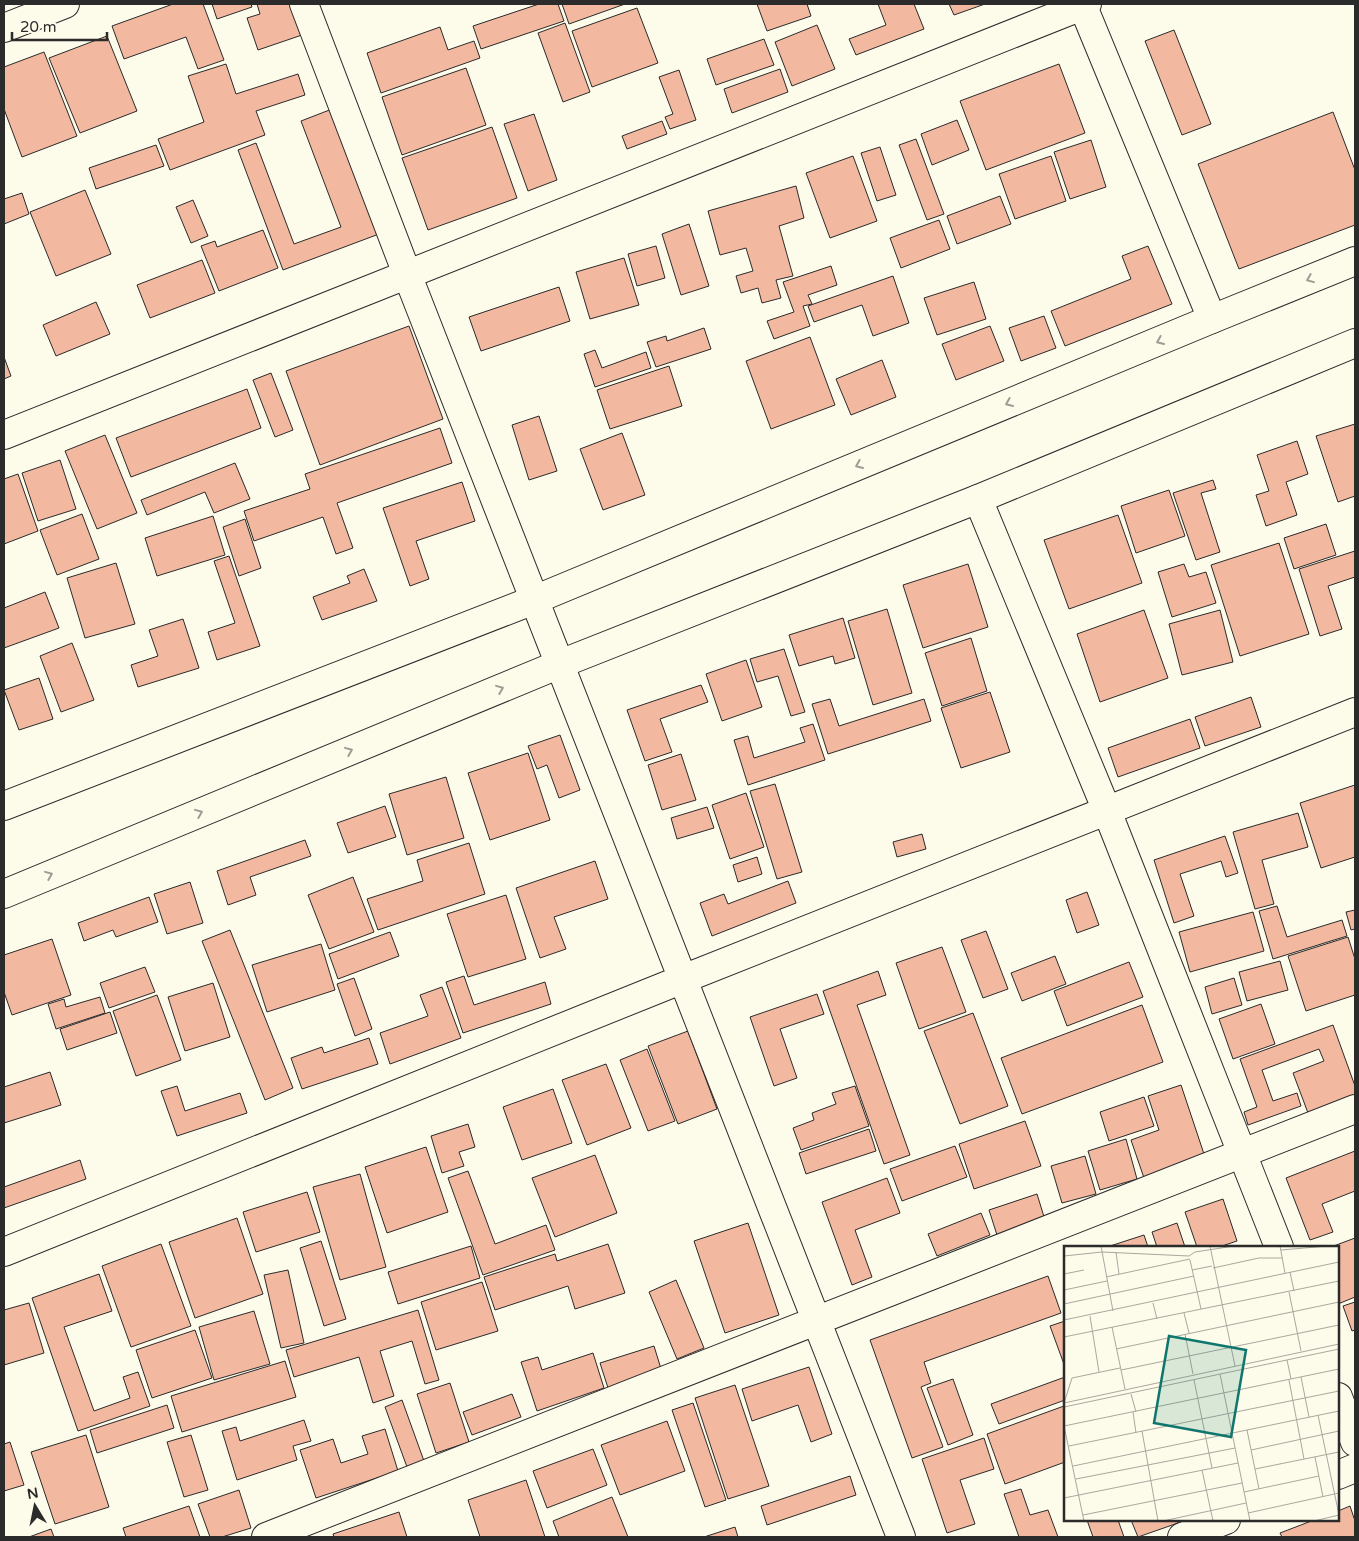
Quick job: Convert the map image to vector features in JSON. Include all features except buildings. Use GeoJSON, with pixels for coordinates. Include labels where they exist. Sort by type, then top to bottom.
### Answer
{"type":"FeatureCollection","features":[{"type":"Feature","properties":{"kind":"street"},"geometry":{"type":"LineString","coordinates":[[4,28],[64,4]]}},
{"type":"Feature","properties":{"kind":"street"},"geometry":{"type":"LineString","coordinates":[[304,4],[407,274],[901,1537]]}},
{"type":"Feature","properties":{"kind":"street"},"geometry":{"type":"LineString","coordinates":[[4,435],[1084,4],[1212,319]]}},
{"type":"Feature","properties":{"kind":"street"},"geometry":{"type":"LineString","coordinates":[[4,806],[534,600],[1355,261]]}},
{"type":"Feature","properties":{"kind":"street"},"geometry":{"type":"LineString","coordinates":[[4,894],[560,664],[978,499],[1355,343]]}},
{"type":"Feature","properties":{"kind":"street"},"geometry":{"type":"LineString","coordinates":[[978,499],[1106,810],[1279,1246]]}},
{"type":"Feature","properties":{"kind":"street"},"geometry":{"type":"LineString","coordinates":[[4,1252],[1355,712]]}},
{"type":"Feature","properties":{"kind":"street"},"geometry":{"type":"LineString","coordinates":[[266,1537],[1355,1109]]}},
{"type":"Feature","properties":{"kind":"street"},"geometry":{"type":"LineString","coordinates":[[1339,1400],[1355,1442]]}},
{"type":"Feature","properties":{"kind":"street"},"geometry":{"type":"LineString","coordinates":[[1339,1475],[1355,1468]]}},
{"type":"Feature","properties":{"kind":"street"},"geometry":{"type":"LineString","coordinates":[[1182,1537],[1223,1521]]}}]}
